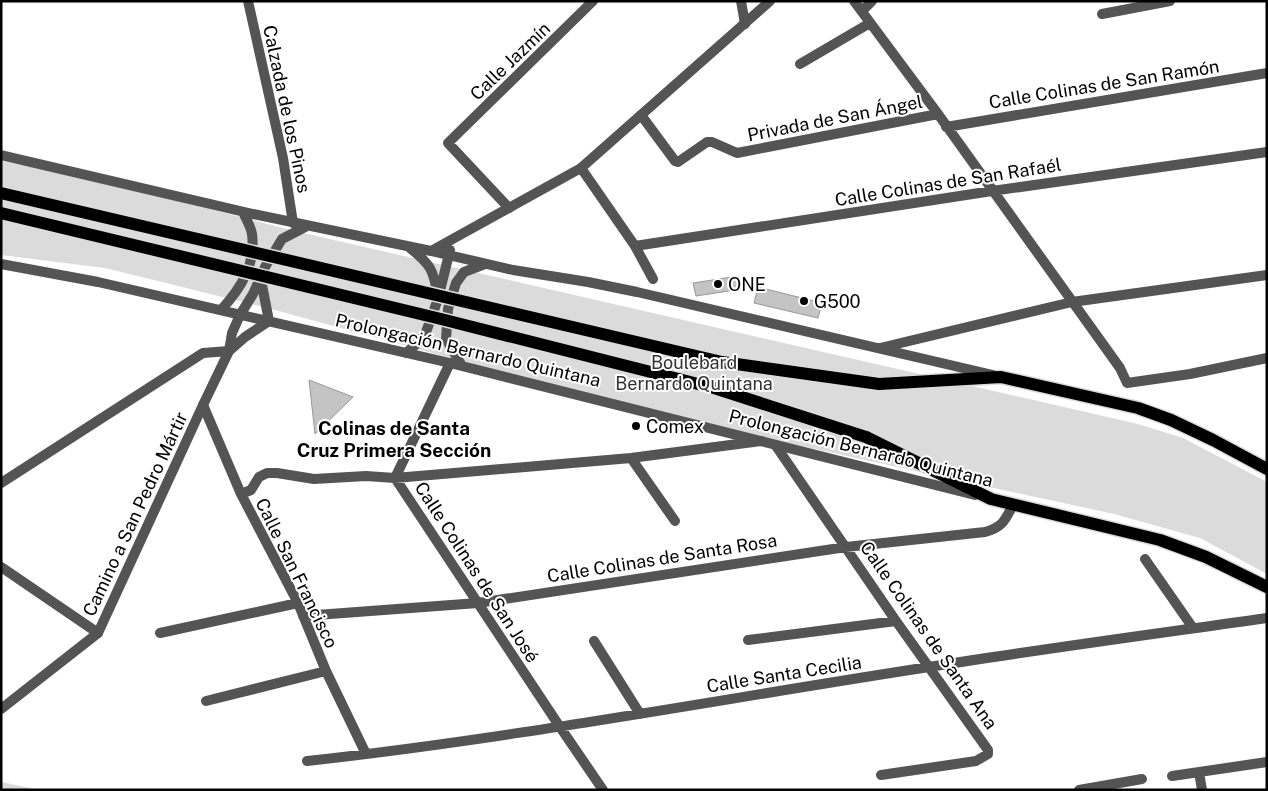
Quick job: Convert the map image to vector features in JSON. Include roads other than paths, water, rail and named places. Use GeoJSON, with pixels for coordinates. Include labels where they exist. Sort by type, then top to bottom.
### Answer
{"type":"FeatureCollection","features":[{"type":"Feature","properties":{"kind":"main road"},"geometry":{"type":"LineString","coordinates":[[1,193],[722,362],[878,384],[1001,377],[1138,408],[1171,420],[1267,469]]}},
{"type":"Feature","properties":{"kind":"main road"},"geometry":{"type":"LineString","coordinates":[[1,213],[441,318],[714,388],[866,436],[992,499]]}},
{"type":"Feature","properties":{"kind":"main road","name":"Prolongación Bernardo Quintana"},"geometry":{"type":"LineString","coordinates":[[992,499],[1160,540],[1206,557],[1267,587]]}},
{"type":"Feature","properties":{"kind":"street","name":"Calzada de los Pinos"},"geometry":{"type":"LineString","coordinates":[[248,1],[283,158],[293,223]]}},
{"type":"Feature","properties":{"kind":"street","name":"Calle Jazmín"},"geometry":{"type":"LineString","coordinates":[[509,208],[448,143],[593,1]]}},
{"type":"Feature","properties":{"kind":"street"},"geometry":{"type":"LineString","coordinates":[[741,1],[745,24]]}},
{"type":"Feature","properties":{"kind":"street"},"geometry":{"type":"LineString","coordinates":[[431,251],[581,168],[770,1]]}},
{"type":"Feature","properties":{"kind":"street"},"geometry":{"type":"LineString","coordinates":[[854,1],[938,114],[1120,368],[1127,383],[1190,374],[1267,358]]}},
{"type":"Feature","properties":{"kind":"street"},"geometry":{"type":"LineString","coordinates":[[862,11],[872,1]]}},
{"type":"Feature","properties":{"kind":"street"},"geometry":{"type":"LineString","coordinates":[[1102,14],[1170,1]]}},
{"type":"Feature","properties":{"kind":"street"},"geometry":{"type":"LineString","coordinates":[[800,64],[870,23]]}},
{"type":"Feature","properties":{"kind":"street","name":"Calle Colinas de San Ramón"},"geometry":{"type":"LineString","coordinates":[[946,127],[1267,73]]}},
{"type":"Feature","properties":{"kind":"street","name":"Privada de San Ángel"},"geometry":{"type":"LineString","coordinates":[[641,115],[675,162],[683,160],[709,142],[737,153],[938,114]]}},
{"type":"Feature","properties":{"kind":"street","name":"Calle Colinas de San Rafaél"},"geometry":{"type":"LineString","coordinates":[[635,246],[992,191],[1267,152]]}},
{"type":"Feature","properties":{"kind":"street"},"geometry":{"type":"LineString","coordinates":[[1,155],[293,223],[409,246],[485,264],[645,294],[1001,377]]}},
{"type":"Feature","properties":{"kind":"street"},"geometry":{"type":"LineString","coordinates":[[581,168],[635,246],[653,279]]}},
{"type":"Feature","properties":{"kind":"street"},"geometry":{"type":"LineString","coordinates":[[221,310],[238,292],[251,264],[252,232],[243,212]]}},
{"type":"Feature","properties":{"kind":"street"},"geometry":{"type":"LineString","coordinates":[[269,321],[261,280],[265,267],[282,240],[307,226]]}},
{"type":"Feature","properties":{"kind":"street"},"geometry":{"type":"LineString","coordinates":[[406,353],[420,341],[426,332],[438,299],[452,240]]}},
{"type":"Feature","properties":{"kind":"street"},"geometry":{"type":"LineString","coordinates":[[409,246],[428,262],[435,279],[438,299]]}},
{"type":"Feature","properties":{"kind":"street","name":"Prolongación Bernardo Quintana"},"geometry":{"type":"LineString","coordinates":[[1,264],[98,282],[450,363],[992,499]]}},
{"type":"Feature","properties":{"kind":"street"},"geometry":{"type":"LineString","coordinates":[[462,366],[446,340],[448,309],[456,282],[464,272],[485,264]]}},
{"type":"Feature","properties":{"kind":"street"},"geometry":{"type":"LineString","coordinates":[[877,348],[1072,302],[1267,275]]}},
{"type":"Feature","properties":{"kind":"street","name":"Camino a San Pedro Mártir"},"geometry":{"type":"LineString","coordinates":[[1,709],[98,633],[229,351],[232,333],[240,315],[261,280]]}},
{"type":"Feature","properties":{"kind":"street","name":"Camino a San Pedro Mártir"},"geometry":{"type":"LineString","coordinates":[[229,351],[245,337],[269,321]]}},
{"type":"Feature","properties":{"kind":"street"},"geometry":{"type":"LineString","coordinates":[[1,483],[203,353],[229,351]]}},
{"type":"Feature","properties":{"kind":"street","name":"Calle Colinas de San José"},"geometry":{"type":"LineString","coordinates":[[450,363],[395,478],[603,790]]}},
{"type":"Feature","properties":{"kind":"street","name":"Calle San Francisco"},"geometry":{"type":"LineString","coordinates":[[203,405],[242,494],[298,603],[326,672],[366,754]]}},
{"type":"Feature","properties":{"kind":"street"},"geometry":{"type":"LineString","coordinates":[[242,494],[252,490],[260,477],[267,473],[314,480],[366,476],[395,478],[632,458],[762,441]]}},
{"type":"Feature","properties":{"kind":"street","name":"Calle Colinas de Santa Ana"},"geometry":{"type":"LineString","coordinates":[[776,446],[928,667],[987,746],[988,754],[976,760],[881,775]]}},
{"type":"Feature","properties":{"kind":"street"},"geometry":{"type":"LineString","coordinates":[[632,458],[675,520]]}},
{"type":"Feature","properties":{"kind":"street","name":"Calle Colinas de Santa Rosa"},"geometry":{"type":"LineString","coordinates":[[303,616],[478,603],[846,547],[985,532],[1003,524],[1013,505]]}},
{"type":"Feature","properties":{"kind":"street"},"geometry":{"type":"LineString","coordinates":[[1145,559],[1193,628]]}},
{"type":"Feature","properties":{"kind":"street"},"geometry":{"type":"LineString","coordinates":[[1,567],[98,633]]}},
{"type":"Feature","properties":{"kind":"street"},"geometry":{"type":"LineString","coordinates":[[160,633],[298,603]]}},
{"type":"Feature","properties":{"kind":"street","name":"Calle Santa Cecilia"},"geometry":{"type":"LineString","coordinates":[[307,761],[560,727],[928,667],[1267,618]]}},
{"type":"Feature","properties":{"kind":"street"},"geometry":{"type":"LineString","coordinates":[[748,640],[896,620]]}},
{"type":"Feature","properties":{"kind":"street"},"geometry":{"type":"LineString","coordinates":[[594,641],[640,714]]}},
{"type":"Feature","properties":{"kind":"street"},"geometry":{"type":"LineString","coordinates":[[206,701],[326,672]]}},
{"type":"Feature","properties":{"kind":"street"},"geometry":{"type":"LineString","coordinates":[[1172,776],[1266,764]]}},
{"type":"Feature","properties":{"kind":"street"},"geometry":{"type":"LineString","coordinates":[[1199,772],[1202,790]]}},
{"type":"Feature","properties":{"kind":"street"},"geometry":{"type":"LineString","coordinates":[[1079,790],[1124,786],[1142,779]]}},
{"type":"Feature","properties":{"kind":"place","name":"ONE"},"geometry":{"type":"Point","coordinates":[718,284]}},
{"type":"Feature","properties":{"kind":"place","name":"G500"},"geometry":{"type":"Point","coordinates":[804,301]}},
{"type":"Feature","properties":{"kind":"place","name":"Comex"},"geometry":{"type":"Point","coordinates":[636,426]}},
{"type":"Feature","properties":{"kind":"district","name":"Colinas de Santa Cruz Primera Sección"},"geometry":{"type":"Point","coordinates":[394,439]}},
{"type":"Feature","properties":{"kind":"park label","name":"Boulebard Bernardo Quintana"},"geometry":{"type":"Point","coordinates":[694,372]}}]}
